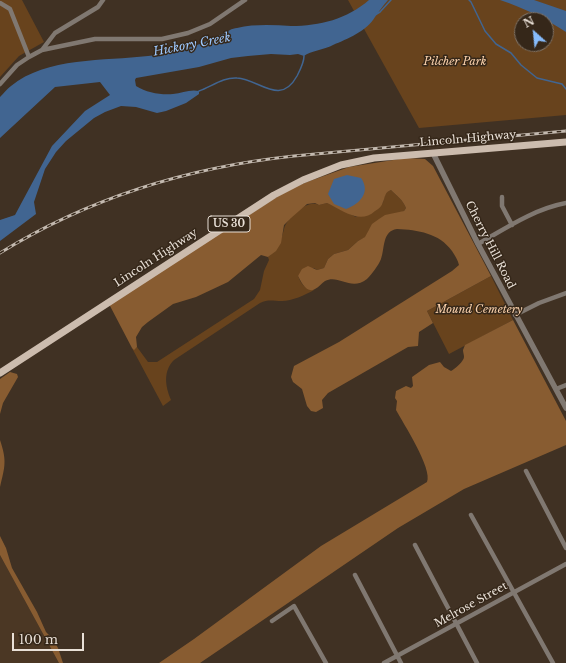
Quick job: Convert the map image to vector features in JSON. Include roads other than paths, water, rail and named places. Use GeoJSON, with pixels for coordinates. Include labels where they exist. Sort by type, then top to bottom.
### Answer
{"type":"FeatureCollection","features":[{"type":"Feature","properties":{"kind":"main road","name":"Lincoln Highway"},"geometry":{"type":"LineString","coordinates":[[0,373],[274,195],[303,180],[341,165],[374,158],[566,142]]}},
{"type":"Feature","properties":{"kind":"street"},"geometry":{"type":"LineString","coordinates":[[42,50],[55,33],[98,7],[103,0]]}},
{"type":"Feature","properties":{"kind":"street"},"geometry":{"type":"LineString","coordinates":[[0,84],[17,65],[29,56],[42,50],[96,39],[162,38],[188,33],[210,24],[245,0]]}},
{"type":"Feature","properties":{"kind":"street"},"geometry":{"type":"LineString","coordinates":[[0,4],[10,9],[29,56]]}},
{"type":"Feature","properties":{"kind":"street","name":"Cherry Hill Road"},"geometry":{"type":"LineString","coordinates":[[433,153],[515,315],[566,408]]}},
{"type":"Feature","properties":{"kind":"street"},"geometry":{"type":"LineString","coordinates":[[502,197],[502,206],[512,225]]}},
{"type":"Feature","properties":{"kind":"street"},"geometry":{"type":"LineString","coordinates":[[478,244],[512,225],[552,206],[566,203]]}},
{"type":"Feature","properties":{"kind":"street"},"geometry":{"type":"LineString","coordinates":[[515,315],[539,303],[566,293]]}},
{"type":"Feature","properties":{"kind":"street"},"geometry":{"type":"LineString","coordinates":[[556,389],[566,385]]}},
{"type":"Feature","properties":{"kind":"street"},"geometry":{"type":"LineString","coordinates":[[526,471],[566,548]]}},
{"type":"Feature","properties":{"kind":"street"},"geometry":{"type":"LineString","coordinates":[[471,515],[553,663]]}},
{"type":"Feature","properties":{"kind":"street"},"geometry":{"type":"LineString","coordinates":[[415,545],[477,663]]}},
{"type":"Feature","properties":{"kind":"street","name":"Melrose Street"},"geometry":{"type":"LineString","coordinates":[[384,663],[566,564]]}},
{"type":"Feature","properties":{"kind":"street"},"geometry":{"type":"LineString","coordinates":[[355,575],[401,663]]}},
{"type":"Feature","properties":{"kind":"street"},"geometry":{"type":"LineString","coordinates":[[272,621],[294,606],[324,662]]}},
{"type":"Feature","properties":{"kind":"water"},"geometry":{"type":"Polygon","coordinates":[[[369,0],[388,0],[371,22],[362,30],[330,46],[304,56],[298,54],[271,54],[231,58],[199,67],[136,78],[136,86],[149,92],[159,94],[176,94],[189,91],[199,91],[199,94],[186,103],[166,111],[157,113],[136,107],[121,106],[94,118],[66,141],[56,152],[45,169],[34,202],[36,214],[0,241],[0,220],[15,215],[52,146],[85,111],[110,95],[100,82],[55,87],[0,138],[0,97],[10,87],[25,77],[58,65],[95,60],[152,56],[188,48],[235,28],[257,25],[302,26],[323,23],[352,12],[369,0]]]}},
{"type":"Feature","properties":{"kind":"water"},"geometry":{"type":"Polygon","coordinates":[[[500,0],[534,0],[566,11],[566,32],[554,24],[554,12],[529,12],[500,0]]]}},
{"type":"Feature","properties":{"kind":"water"},"geometry":{"type":"Polygon","coordinates":[[[347,175],[361,178],[365,188],[360,201],[346,209],[334,204],[328,194],[334,179],[347,175]]]}},
{"type":"Feature","properties":{"kind":"waterway","name":"Hickory Creek"},"geometry":{"type":"LineString","coordinates":[[375,15],[380,12],[391,0]]}},
{"type":"Feature","properties":{"kind":"waterway"},"geometry":{"type":"LineString","coordinates":[[469,0],[485,31],[496,44],[511,53],[521,65],[537,78],[562,84],[566,89]]}},
{"type":"Feature","properties":{"kind":"waterway"},"geometry":{"type":"LineString","coordinates":[[199,91],[232,78],[245,79],[276,91],[284,90],[297,76],[303,64],[304,56]]}},
{"type":"Feature","properties":{"kind":"railway"},"geometry":{"type":"LineString","coordinates":[[0,253],[34,233],[105,201],[141,188],[217,168],[294,156],[566,131]]}},
{"type":"Feature","properties":{"kind":"park label","name":"Pilcher Park"},"geometry":{"type":"Point","coordinates":[455,62]}},
{"type":"Feature","properties":{"kind":"park label","name":"Mound Cemetery"},"geometry":{"type":"Point","coordinates":[479,310]}}]}
